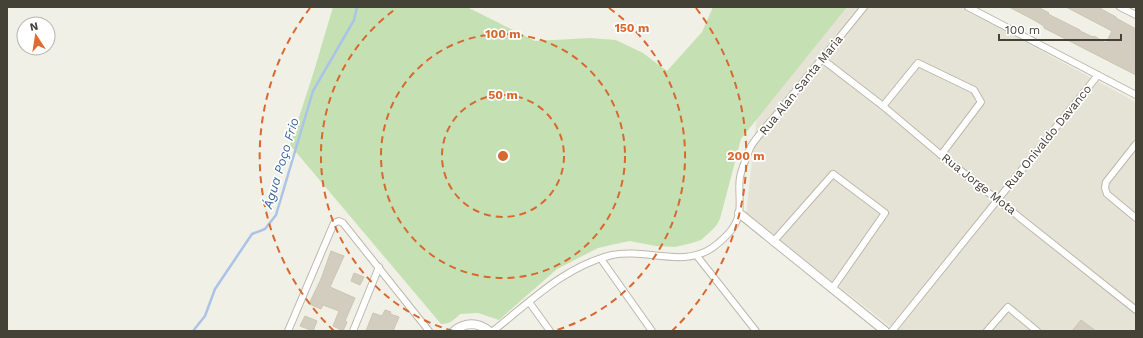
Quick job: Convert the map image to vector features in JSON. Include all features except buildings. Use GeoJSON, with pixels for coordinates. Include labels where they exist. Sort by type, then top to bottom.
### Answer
{"type":"FeatureCollection","features":[{"type":"Feature","properties":{"kind":"street","name":"Rua Alan Santa Maria"},"geometry":{"type":"LineString","coordinates":[[739,214],[740,176],[751,146],[864,7]]}},
{"type":"Feature","properties":{"kind":"street"},"geometry":{"type":"LineString","coordinates":[[968,7],[1136,95]]}},
{"type":"Feature","properties":{"kind":"street"},"geometry":{"type":"LineString","coordinates":[[1120,7],[1136,15]]}},
{"type":"Feature","properties":{"kind":"street","name":"Rua Jorge Mota"},"geometry":{"type":"LineString","coordinates":[[822,59],[883,106],[941,155],[1136,310]]}},
{"type":"Feature","properties":{"kind":"street"},"geometry":{"type":"LineString","coordinates":[[883,106],[918,63],[974,90],[981,102],[941,155]]}},
{"type":"Feature","properties":{"kind":"street","name":"Rua Onivaldo Davanco"},"geometry":{"type":"LineString","coordinates":[[892,331],[1098,75]]}},
{"type":"Feature","properties":{"kind":"street"},"geometry":{"type":"LineString","coordinates":[[1136,144],[1106,182],[1105,188],[1107,194],[1136,218]]}},
{"type":"Feature","properties":{"kind":"street"},"geometry":{"type":"LineString","coordinates":[[773,242],[833,174],[885,213],[832,289]]}},
{"type":"Feature","properties":{"kind":"street"},"geometry":{"type":"LineString","coordinates":[[493,331],[570,271],[601,259],[621,254],[632,253],[672,257],[697,256],[710,249],[728,234],[739,214],[886,331]]}},
{"type":"Feature","properties":{"kind":"street"},"geometry":{"type":"LineString","coordinates":[[288,331],[334,223],[339,221],[343,223],[379,267],[426,329]]}},
{"type":"Feature","properties":{"kind":"street"},"geometry":{"type":"LineString","coordinates":[[697,256],[756,331]]}},
{"type":"Feature","properties":{"kind":"street"},"geometry":{"type":"LineString","coordinates":[[601,259],[652,331]]}},
{"type":"Feature","properties":{"kind":"street"},"geometry":{"type":"LineString","coordinates":[[353,331],[379,267]]}},
{"type":"Feature","properties":{"kind":"street"},"geometry":{"type":"LineString","coordinates":[[529,302],[550,331]]}},
{"type":"Feature","properties":{"kind":"street"},"geometry":{"type":"LineString","coordinates":[[987,331],[1008,307],[1037,331]]}},
{"type":"Feature","properties":{"kind":"street"},"geometry":{"type":"LineString","coordinates":[[454,331],[462,326],[478,324],[489,331]]}},
{"type":"Feature","properties":{"kind":"shaded area"},"geometry":{"type":"Polygon","coordinates":[[[769,7],[960,7],[1136,102],[1136,331],[896,331],[746,214],[769,7]]]}},
{"type":"Feature","properties":{"kind":"green space"},"geometry":{"type":"Polygon","coordinates":[[[333,7],[467,7],[535,41],[590,38],[616,40],[643,53],[667,71],[702,32],[713,7],[847,7],[741,139],[720,219],[716,226],[701,240],[675,247],[656,246],[629,241],[598,248],[557,269],[499,320],[478,313],[460,314],[452,321],[441,324],[290,145],[333,7]]]}},
{"type":"Feature","properties":{"kind":"waterway","name":"Água Poço Frio"},"geometry":{"type":"LineString","coordinates":[[193,331],[205,316],[215,289],[252,234],[265,229],[276,215],[313,91],[354,20],[357,7]]}}]}
